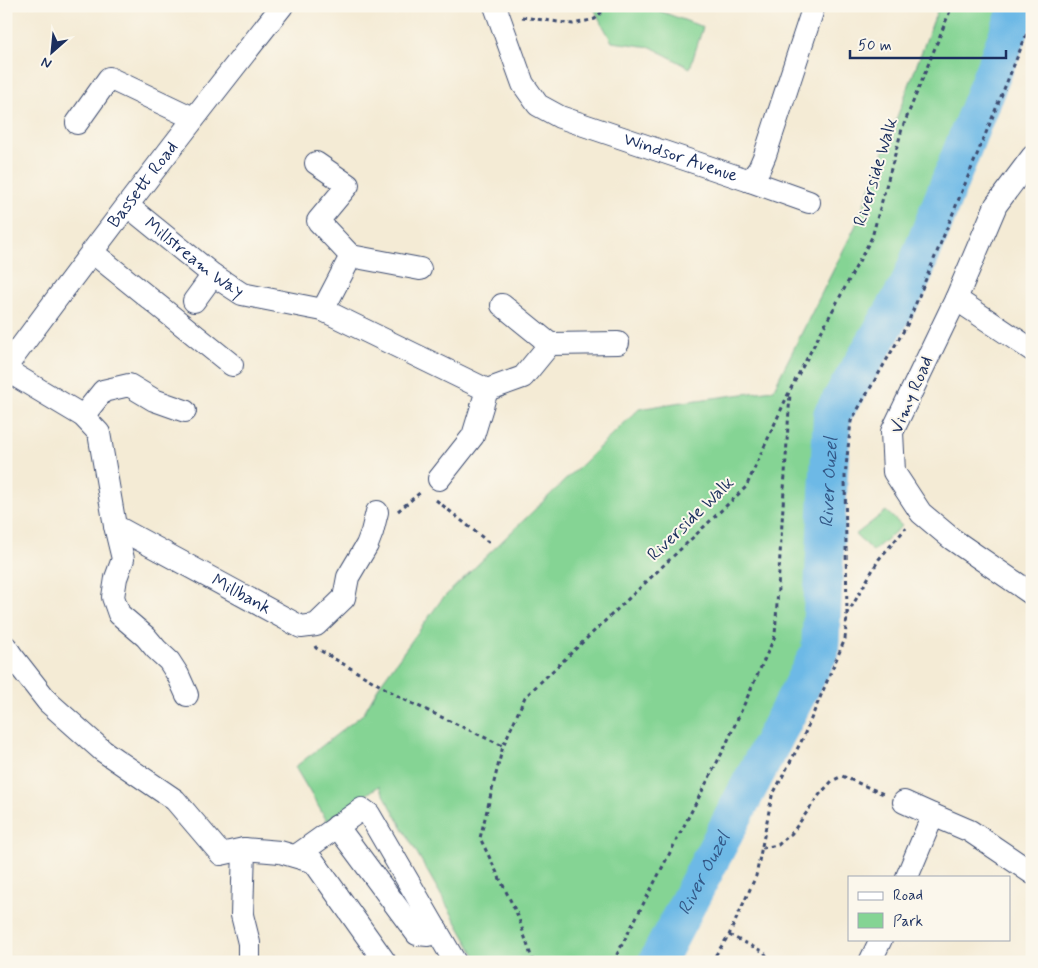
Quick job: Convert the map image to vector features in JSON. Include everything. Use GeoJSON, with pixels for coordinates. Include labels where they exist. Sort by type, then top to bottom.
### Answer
{"type":"FeatureCollection","features":[{"type":"Feature","properties":{"kind":"street","name":"Bassett Road"},"geometry":{"type":"LineString","coordinates":[[6,366],[193,118],[282,6]]}},
{"type":"Feature","properties":{"kind":"street","name":"Windsor Avenue"},"geometry":{"type":"LineString","coordinates":[[497,10],[523,84],[538,105],[560,117],[750,181],[759,169],[814,6]]}},
{"type":"Feature","properties":{"kind":"street"},"geometry":{"type":"LineString","coordinates":[[77,123],[110,78],[193,118]]}},
{"type":"Feature","properties":{"kind":"street","name":"Vimy Road"},"geometry":{"type":"LineString","coordinates":[[1032,157],[996,205],[956,299],[892,432],[894,472],[921,513],[952,539],[1032,594]]}},
{"type":"Feature","properties":{"kind":"street"},"geometry":{"type":"LineString","coordinates":[[316,163],[348,185],[318,221],[351,256],[420,268]]}},
{"type":"Feature","properties":{"kind":"street"},"geometry":{"type":"LineString","coordinates":[[750,181],[809,202]]}},
{"type":"Feature","properties":{"kind":"street","name":"Millstream Way"},"geometry":{"type":"LineString","coordinates":[[128,206],[213,275],[242,294],[323,310],[487,390]]}},
{"type":"Feature","properties":{"kind":"street"},"geometry":{"type":"LineString","coordinates":[[92,252],[232,365]]}},
{"type":"Feature","properties":{"kind":"street"},"geometry":{"type":"LineString","coordinates":[[323,310],[351,256]]}},
{"type":"Feature","properties":{"kind":"street"},"geometry":{"type":"LineString","coordinates":[[194,302],[213,275]]}},
{"type":"Feature","properties":{"kind":"street"},"geometry":{"type":"LineString","coordinates":[[956,299],[1032,350]]}},
{"type":"Feature","properties":{"kind":"street"},"geometry":{"type":"LineString","coordinates":[[502,305],[550,344],[618,343]]}},
{"type":"Feature","properties":{"kind":"street"},"geometry":{"type":"LineString","coordinates":[[431,488],[473,436],[487,390],[523,377],[550,344]]}},
{"type":"Feature","properties":{"kind":"street"},"geometry":{"type":"LineString","coordinates":[[6,370],[83,416],[99,433],[115,526],[123,559],[116,578],[113,597],[119,614],[146,637],[169,661],[187,695]]}},
{"type":"Feature","properties":{"kind":"street"},"geometry":{"type":"LineString","coordinates":[[83,416],[103,391],[129,385],[154,400],[185,411]]}},
{"type":"Feature","properties":{"kind":"street"},"geometry":{"type":"LineString","coordinates":[[301,627],[316,625],[344,598],[348,577],[367,545],[375,522]]}},
{"type":"Feature","properties":{"kind":"street","name":"Millbank"},"geometry":{"type":"LineString","coordinates":[[115,526],[301,627]]}},
{"type":"Feature","properties":{"kind":"street"},"geometry":{"type":"LineString","coordinates":[[6,647],[48,702],[103,751],[174,800],[221,854],[244,849],[280,852],[314,862],[385,962]]}},
{"type":"Feature","properties":{"kind":"street"},"geometry":{"type":"LineString","coordinates":[[904,802],[970,831],[1032,873]]}},
{"type":"Feature","properties":{"kind":"street"},"geometry":{"type":"LineString","coordinates":[[296,856],[362,809],[369,814],[455,962]]}},
{"type":"Feature","properties":{"kind":"street"},"geometry":{"type":"LineString","coordinates":[[907,876],[933,815]]}},
{"type":"Feature","properties":{"kind":"street"},"geometry":{"type":"LineString","coordinates":[[338,826],[417,934],[428,936],[437,930]]}},
{"type":"Feature","properties":{"kind":"street"},"geometry":{"type":"LineString","coordinates":[[244,849],[242,916],[249,943],[249,962]]}},
{"type":"Feature","properties":{"kind":"street"},"geometry":{"type":"LineString","coordinates":[[870,962],[880,940]]}},
{"type":"Feature","properties":{"kind":"path"},"geometry":{"type":"LineString","coordinates":[[497,10],[573,24],[596,19],[607,6]]}},
{"type":"Feature","properties":{"kind":"path","name":"Riverside Walk"},"geometry":{"type":"LineString","coordinates":[[532,962],[518,916],[480,838],[503,746],[525,697],[746,486],[790,390],[872,237],[902,129],[952,6]]}},
{"type":"Feature","properties":{"kind":"path"},"geometry":{"type":"LineString","coordinates":[[711,962],[730,935],[756,876],[772,796],[802,740],[845,639],[847,615],[845,476],[850,420],[907,325],[1032,21]]}},
{"type":"Feature","properties":{"kind":"path"},"geometry":{"type":"LineString","coordinates":[[613,962],[724,749],[775,636],[790,390]]}},
{"type":"Feature","properties":{"kind":"path"},"geometry":{"type":"LineString","coordinates":[[375,522],[431,488],[492,546]]}},
{"type":"Feature","properties":{"kind":"path"},"geometry":{"type":"LineString","coordinates":[[847,615],[879,559],[921,513]]}},
{"type":"Feature","properties":{"kind":"path"},"geometry":{"type":"LineString","coordinates":[[301,627],[316,648],[324,653],[403,699],[503,746]]}},
{"type":"Feature","properties":{"kind":"path"},"geometry":{"type":"LineString","coordinates":[[762,848],[778,845],[792,833],[820,794],[832,781],[842,776],[904,802]]}},
{"type":"Feature","properties":{"kind":"path"},"geometry":{"type":"LineString","coordinates":[[730,935],[764,952],[770,962]]}},
{"type":"Feature","properties":{"kind":"green space"},"geometry":{"type":"Polygon","coordinates":[[[594,6],[646,6],[703,27],[690,68],[651,47],[612,42],[594,6]]]}},
{"type":"Feature","properties":{"kind":"green space"},"geometry":{"type":"Polygon","coordinates":[[[939,6],[1016,6],[907,283],[828,414],[817,650],[654,962],[479,962],[379,786],[327,821],[295,767],[363,714],[381,683],[442,599],[639,409],[773,390],[856,225],[939,6]]]}},
{"type":"Feature","properties":{"kind":"green space"},"geometry":{"type":"Polygon","coordinates":[[[886,511],[902,526],[873,551],[855,535],[886,511]]]}},
{"type":"Feature","properties":{"kind":"waterway","name":"River Ouzel"},"geometry":{"type":"LineString","coordinates":[[657,962],[820,651],[832,415],[909,285],[1019,6]]}}]}
